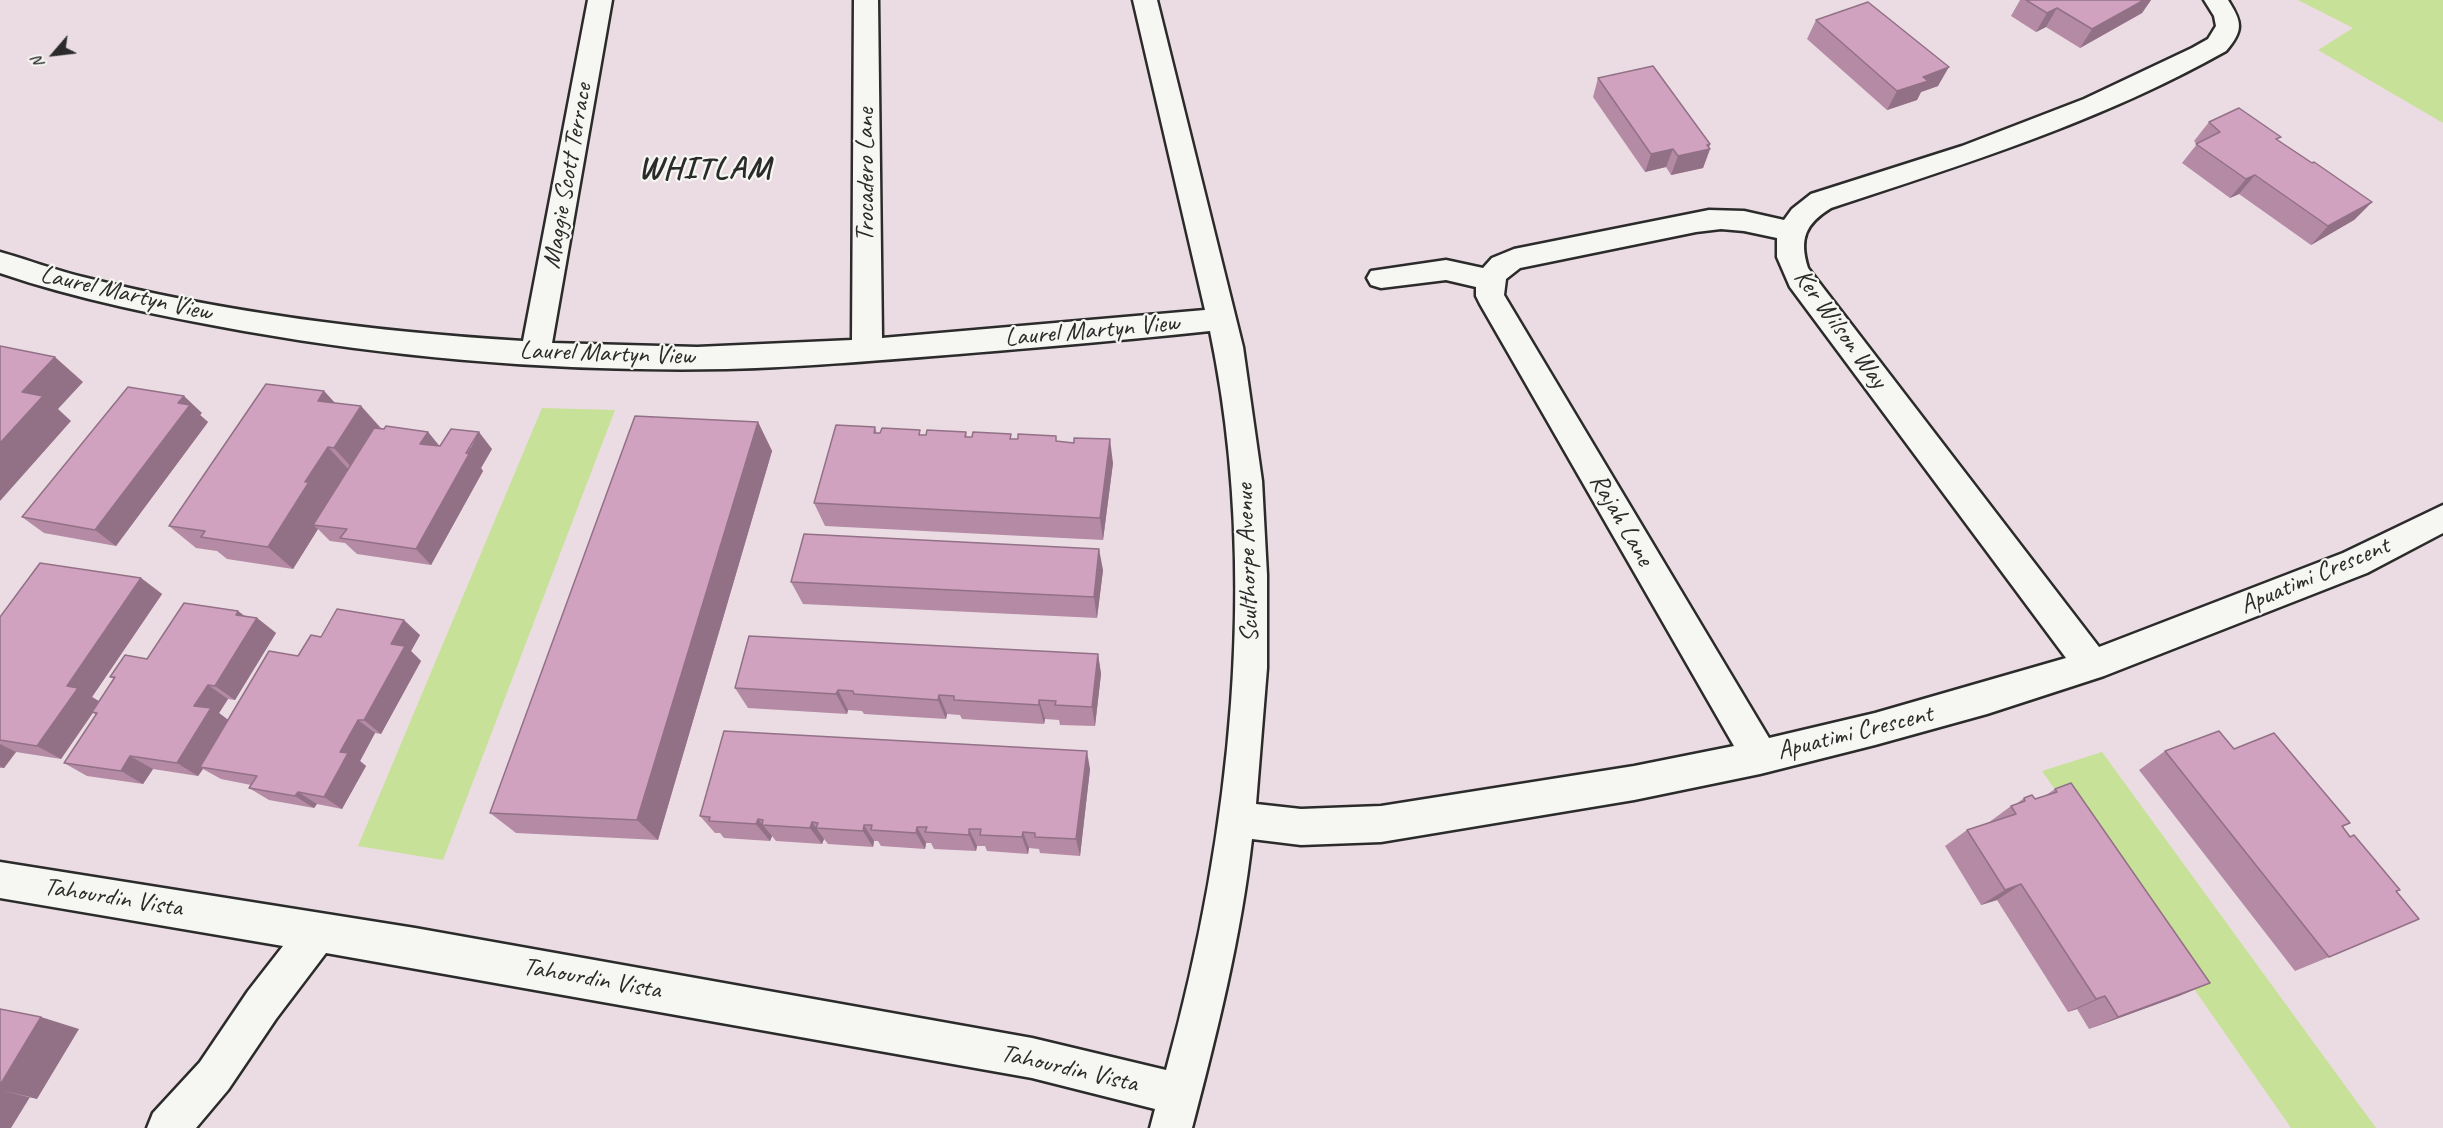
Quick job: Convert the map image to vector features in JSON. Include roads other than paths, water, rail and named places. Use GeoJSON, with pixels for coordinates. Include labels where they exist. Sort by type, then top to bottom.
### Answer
{"type":"FeatureCollection","features":[{"type":"Feature","properties":{"kind":"street","name":"Maggie Scott Terrace"},"geometry":{"type":"LineString","coordinates":[[536,351],[600,0]]}},
{"type":"Feature","properties":{"kind":"street","name":"Trocadero Lane"},"geometry":{"type":"LineString","coordinates":[[866,0],[867,350]]}},
{"type":"Feature","properties":{"kind":"street","name":"Sculthorpe Avenue"},"geometry":{"type":"LineString","coordinates":[[1145,0],[1235,387],[1250,510],[1253,604],[1249,707],[1238,820],[1208,984],[1175,1111]]}},
{"type":"Feature","properties":{"kind":"street","name":"Ker Wilson Way"},"geometry":{"type":"LineString","coordinates":[[2092,665],[1800,280],[1790,255],[1791,232],[1804,212],[1828,198],[1971,152],[2093,105],[2207,51],[2225,36],[2228,26],[2221,6],[2216,0]]}},
{"type":"Feature","properties":{"kind":"street"},"geometry":{"type":"LineString","coordinates":[[1381,278],[1446,270],[1490,280],[1499,267],[1514,259],[1713,219],[1740,219],[1791,232]]}},
{"type":"Feature","properties":{"kind":"street","name":"Laurel Martyn View"},"geometry":{"type":"LineString","coordinates":[[0,262],[92,289],[175,308],[294,330],[426,346],[698,358],[867,350],[1116,331],[1221,319]]}},
{"type":"Feature","properties":{"kind":"street","name":"Rajah Lane"},"geometry":{"type":"LineString","coordinates":[[1490,280],[1490,296],[1760,757]]}},
{"type":"Feature","properties":{"kind":"street","name":"Apuatimi Crescent"},"geometry":{"type":"LineString","coordinates":[[1238,820],[1301,827],[1381,824],[1634,783],[1760,757],[1976,702],[2092,665],[2355,563],[2443,518]]}},
{"type":"Feature","properties":{"kind":"street","name":"Tahourdin Vista"},"geometry":{"type":"LineString","coordinates":[[0,880],[318,932],[1032,1058],[1175,1111]]}},
{"type":"Feature","properties":{"kind":"street"},"geometry":{"type":"LineString","coordinates":[[168,1128],[214,1076],[262,1005],[318,932]]}},
{"type":"Feature","properties":{"kind":"district","name":"WHITLAM"},"geometry":{"type":"Point","coordinates":[705,170]}}]}
